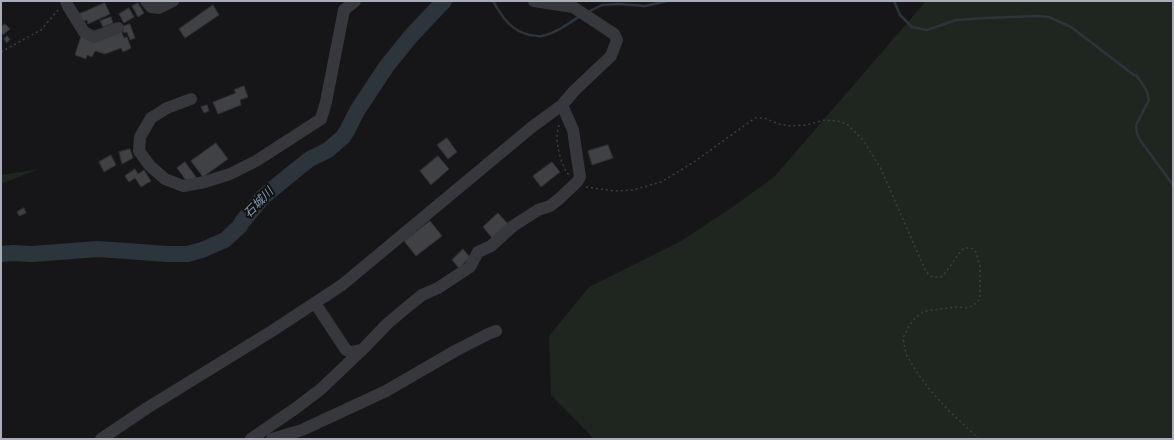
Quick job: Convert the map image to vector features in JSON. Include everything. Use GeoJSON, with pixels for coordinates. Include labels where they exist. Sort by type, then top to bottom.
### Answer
{"type":"FeatureCollection","features":[{"type":"Feature","properties":{"kind":"street"},"geometry":{"type":"LineString","coordinates":[[146,1],[151,7],[159,8],[173,1]]}},
{"type":"Feature","properties":{"kind":"street"},"geometry":{"type":"LineString","coordinates":[[191,99],[167,108],[151,118],[140,137],[139,151],[150,166],[165,180],[183,186],[205,182],[230,174],[256,161],[321,119],[326,102],[344,10],[354,1]]}},
{"type":"Feature","properties":{"kind":"street"},"geometry":{"type":"LineString","coordinates":[[101,439],[147,408],[272,331],[342,285],[532,127],[562,105],[575,90],[611,56],[617,40],[614,34],[569,4],[534,1]]}},
{"type":"Feature","properties":{"kind":"street"},"geometry":{"type":"LineString","coordinates":[[67,2],[84,32],[94,37],[118,28]]}},
{"type":"Feature","properties":{"kind":"street"},"geometry":{"type":"LineString","coordinates":[[251,439],[296,408],[320,389],[362,350],[387,324],[422,295],[438,288],[470,267],[478,252],[491,246],[513,226],[538,210],[550,206],[577,182],[580,177],[575,140],[573,130],[562,105]]}},
{"type":"Feature","properties":{"kind":"street"},"geometry":{"type":"LineString","coordinates":[[315,303],[346,350],[351,352],[362,350]]}},
{"type":"Feature","properties":{"kind":"street"},"geometry":{"type":"LineString","coordinates":[[272,439],[302,430],[386,391],[455,351],[496,331]]}},
{"type":"Feature","properties":{"kind":"path"},"geometry":{"type":"LineString","coordinates":[[1,52],[41,30],[52,16],[67,2]]}},
{"type":"Feature","properties":{"kind":"path"},"geometry":{"type":"LineString","coordinates":[[559,125],[557,138],[562,164],[566,172],[579,184],[590,188],[614,191],[633,190],[661,182],[694,162],[755,118],[764,118],[779,124],[791,126],[806,125],[825,120],[847,124],[864,141],[881,168],[926,272],[932,277],[941,277],[947,272],[956,256],[964,248],[971,248],[975,250],[980,266],[980,298],[977,303],[968,308],[956,307],[925,311],[916,317],[909,326],[904,338],[906,354],[930,390],[948,410],[979,439]]}},
{"type":"Feature","properties":{"kind":"shaded area"},"geometry":{"type":"Polygon","coordinates":[[[926,1],[1173,1],[1173,439],[594,439],[551,395],[549,336],[589,287],[681,241],[734,206],[775,176],[926,1]]]}},
{"type":"Feature","properties":{"kind":"shaded area"},"geometry":{"type":"Polygon","coordinates":[[[39,169],[1,184],[1,175],[39,169]]]}},
{"type":"Feature","properties":{"kind":"building"},"geometry":{"type":"Polygon","coordinates":[[[105,3],[110,14],[88,24],[87,20],[82,21],[79,14],[105,3]]]}},
{"type":"Feature","properties":{"kind":"building"},"geometry":{"type":"Polygon","coordinates":[[[138,3],[144,13],[138,17],[132,6],[138,3]]]}},
{"type":"Feature","properties":{"kind":"building"},"geometry":{"type":"Polygon","coordinates":[[[213,5],[219,15],[185,38],[179,29],[213,5]]]}},
{"type":"Feature","properties":{"kind":"building"},"geometry":{"type":"Polygon","coordinates":[[[129,8],[134,17],[124,23],[119,14],[129,8]]]}},
{"type":"Feature","properties":{"kind":"building"},"geometry":{"type":"Polygon","coordinates":[[[111,17],[113,23],[103,27],[100,21],[111,17]]]}},
{"type":"Feature","properties":{"kind":"building"},"geometry":{"type":"Polygon","coordinates":[[[5,24],[10,29],[3,35],[1,32],[1,27],[5,24]]]}},
{"type":"Feature","properties":{"kind":"building"},"geometry":{"type":"Polygon","coordinates":[[[130,24],[135,38],[130,40],[127,32],[124,33],[122,27],[130,24]]]}},
{"type":"Feature","properties":{"kind":"building"},"geometry":{"type":"Polygon","coordinates":[[[121,31],[124,38],[127,37],[131,48],[123,52],[121,48],[105,54],[95,51],[92,57],[87,55],[86,59],[75,55],[81,36],[121,31]]]}},
{"type":"Feature","properties":{"kind":"building"},"geometry":{"type":"Polygon","coordinates":[[[7,36],[10,39],[7,43],[4,39],[7,36]]]}},
{"type":"Feature","properties":{"kind":"building"},"geometry":{"type":"Polygon","coordinates":[[[244,86],[248,97],[240,100],[241,105],[218,114],[213,102],[236,93],[234,90],[244,86]]]}},
{"type":"Feature","properties":{"kind":"building"},"geometry":{"type":"Polygon","coordinates":[[[207,105],[209,111],[204,113],[201,107],[207,105]]]}},
{"type":"Feature","properties":{"kind":"building"},"geometry":{"type":"Polygon","coordinates":[[[447,138],[457,152],[448,159],[437,145],[447,138]]]}},
{"type":"Feature","properties":{"kind":"building"},"geometry":{"type":"Polygon","coordinates":[[[216,143],[228,159],[203,177],[191,161],[216,143]]]}},
{"type":"Feature","properties":{"kind":"building"},"geometry":{"type":"Polygon","coordinates":[[[608,145],[613,158],[592,165],[588,151],[608,145]]]}},
{"type":"Feature","properties":{"kind":"building"},"geometry":{"type":"Polygon","coordinates":[[[130,149],[133,158],[122,164],[119,152],[130,149]]]}},
{"type":"Feature","properties":{"kind":"building"},"geometry":{"type":"Polygon","coordinates":[[[111,155],[116,165],[104,172],[99,162],[111,155]]]}},
{"type":"Feature","properties":{"kind":"building"},"geometry":{"type":"Polygon","coordinates":[[[438,156],[449,169],[431,185],[420,171],[438,156]]]}},
{"type":"Feature","properties":{"kind":"building"},"geometry":{"type":"Polygon","coordinates":[[[185,162],[196,177],[191,181],[185,179],[177,168],[185,162]]]}},
{"type":"Feature","properties":{"kind":"building"},"geometry":{"type":"Polygon","coordinates":[[[552,162],[560,172],[541,187],[533,176],[552,162]]]}},
{"type":"Feature","properties":{"kind":"building"},"geometry":{"type":"Polygon","coordinates":[[[135,169],[138,174],[144,170],[151,181],[141,187],[135,178],[129,182],[125,176],[135,169]]]}},
{"type":"Feature","properties":{"kind":"building"},"geometry":{"type":"Polygon","coordinates":[[[24,208],[26,213],[19,216],[17,212],[24,208]]]}},
{"type":"Feature","properties":{"kind":"building"},"geometry":{"type":"Polygon","coordinates":[[[498,213],[508,224],[492,238],[483,227],[498,213]]]}},
{"type":"Feature","properties":{"kind":"building"},"geometry":{"type":"Polygon","coordinates":[[[430,221],[442,236],[416,256],[404,241],[430,221]]]}},
{"type":"Feature","properties":{"kind":"building"},"geometry":{"type":"Polygon","coordinates":[[[463,249],[470,257],[459,268],[452,260],[463,249]]]}},
{"type":"Feature","properties":{"kind":"waterway","name":"石城川"},"geometry":{"type":"LineString","coordinates":[[1,254],[32,254],[98,249],[187,254],[202,250],[225,240],[240,226],[263,197],[310,159],[328,150],[343,137],[357,111],[386,67],[411,36],[444,1]]}},
{"type":"Feature","properties":{"kind":"waterway"},"geometry":{"type":"LineString","coordinates":[[493,1],[512,27],[530,35],[547,35],[562,28],[580,16]]}},
{"type":"Feature","properties":{"kind":"waterway"},"geometry":{"type":"LineString","coordinates":[[588,12],[602,5],[619,4],[645,6],[667,1]]}},
{"type":"Feature","properties":{"kind":"waterway"},"geometry":{"type":"LineString","coordinates":[[894,1],[900,15],[912,27],[927,30],[956,20],[1039,16],[1049,17],[1071,27],[1136,75],[1146,89],[1149,100],[1136,125],[1137,134],[1173,185]]}}]}
